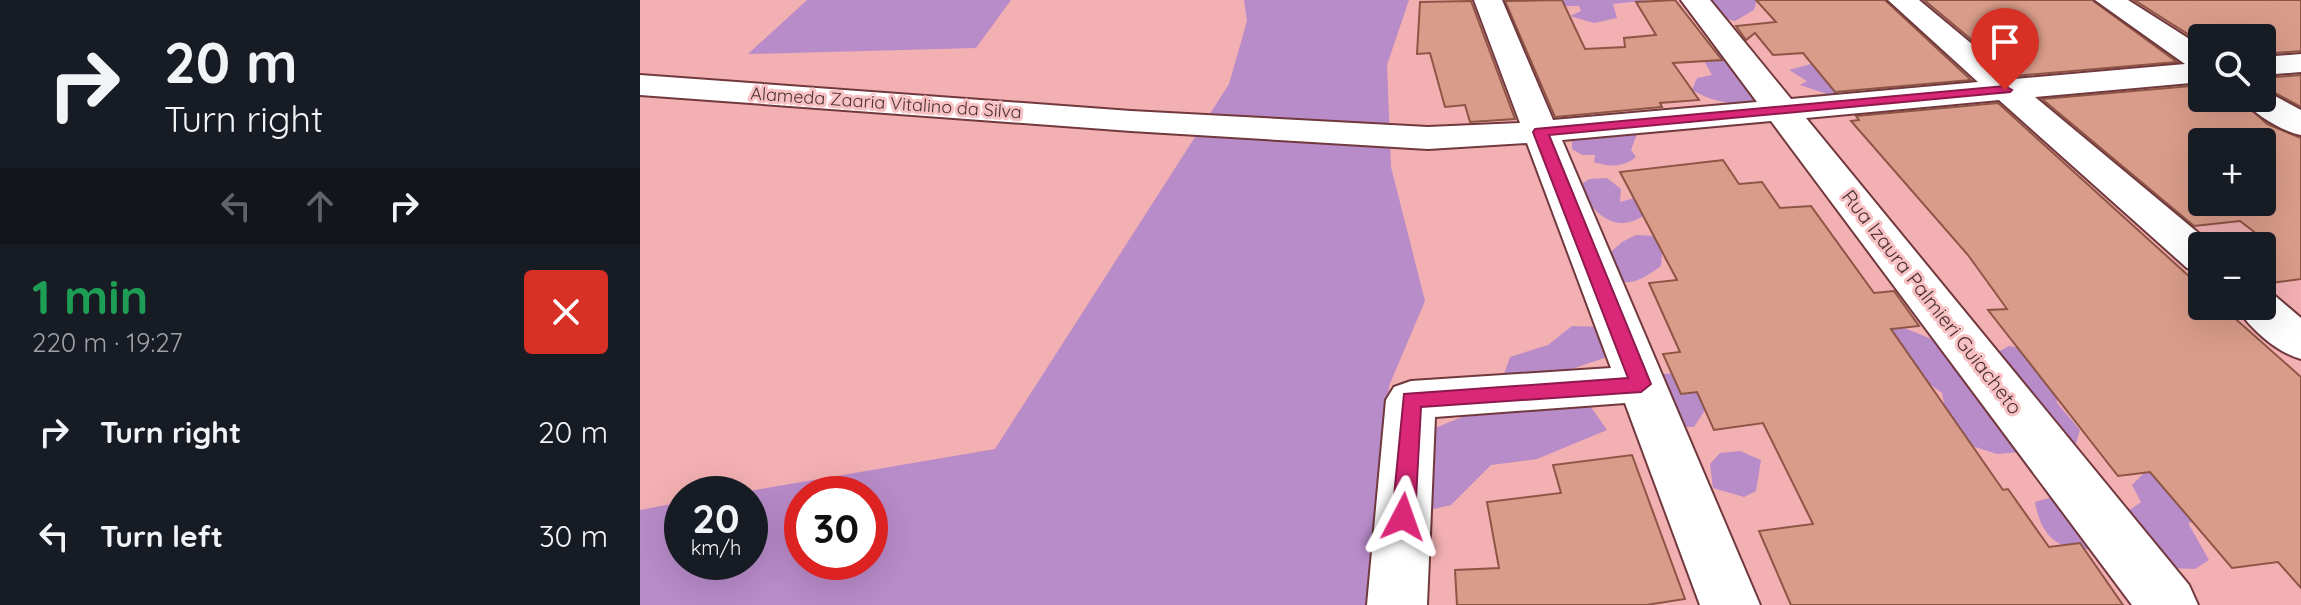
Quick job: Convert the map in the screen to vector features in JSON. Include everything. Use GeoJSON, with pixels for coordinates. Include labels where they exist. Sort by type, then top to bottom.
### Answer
{"type":"FeatureCollection","features":[{"type":"Feature","properties":{"kind":"street"},"geometry":{"type":"LineString","coordinates":[[1488,0],[1730,605]]}},
{"type":"Feature","properties":{"kind":"street","name":"Rua Izaura Palmieri Guiacheto"},"geometry":{"type":"LineString","coordinates":[[1695,0],[2168,605]]}},
{"type":"Feature","properties":{"kind":"street"},"geometry":{"type":"LineString","coordinates":[[1902,0],[2188,246]]}},
{"type":"Feature","properties":{"kind":"street"},"geometry":{"type":"LineString","coordinates":[[2109,0],[2188,52]]}},
{"type":"Feature","properties":{"kind":"street"},"geometry":{"type":"LineString","coordinates":[[2276,65],[2301,63]]}},
{"type":"Feature","properties":{"kind":"street","name":"Alameda Zaaria Vitalino da Silva"},"geometry":{"type":"LineString","coordinates":[[640,85],[1368,137],[1428,138],[1540,132],[2188,73]]}},
{"type":"Feature","properties":{"kind":"street"},"geometry":{"type":"LineString","coordinates":[[2276,109],[2301,125]]}},
{"type":"Feature","properties":{"kind":"street"},"geometry":{"type":"LineString","coordinates":[[2274,320],[2301,343]]}},
{"type":"Feature","properties":{"kind":"street"},"geometry":{"type":"LineString","coordinates":[[1397,605],[1411,400],[1641,384]]}},
{"type":"Feature","properties":{"kind":"shaded area"},"geometry":{"type":"Polygon","coordinates":[[[807,0],[1011,0],[976,48],[748,54],[807,0]]]}},
{"type":"Feature","properties":{"kind":"shaded area"},"geometry":{"type":"Polygon","coordinates":[[[1244,0],[1409,0],[1387,65],[1391,167],[1425,301],[1389,386],[1372,605],[640,605],[640,510],[664,505],[664,580],[768,580],[768,488],[784,485],[784,580],[888,580],[888,476],[837,476],[995,449],[1229,84],[1247,21],[1244,0]]]}},
{"type":"Feature","properties":{"kind":"shaded area"},"geometry":{"type":"Polygon","coordinates":[[[1556,0],[1650,0],[1613,4],[1617,18],[1594,23],[1570,16],[1581,11],[1579,6],[1565,6],[1556,0]]]}},
{"type":"Feature","properties":{"kind":"shaded area"},"geometry":{"type":"Polygon","coordinates":[[[1711,0],[1757,0],[1754,10],[1735,21],[1726,19],[1711,0]]]}},
{"type":"Feature","properties":{"kind":"shaded area"},"geometry":{"type":"Polygon","coordinates":[[[1716,52],[1733,52],[1768,100],[1729,103],[1692,90],[1697,78],[1712,75],[1702,57],[1716,52]]]}},
{"type":"Feature","properties":{"kind":"shaded area"},"geometry":{"type":"Polygon","coordinates":[[[1818,62],[1838,83],[1836,93],[1830,95],[1800,85],[1807,81],[1789,70],[1818,62]]]}},
{"type":"Feature","properties":{"kind":"shaded area"},"geometry":{"type":"Polygon","coordinates":[[[1624,129],[1637,134],[1631,150],[1636,157],[1626,163],[1616,166],[1600,164],[1594,162],[1595,155],[1582,155],[1572,149],[1572,138],[1624,129]]]}},
{"type":"Feature","properties":{"kind":"shaded area"},"geometry":{"type":"Polygon","coordinates":[[[1607,178],[1621,189],[1620,202],[1641,196],[1646,214],[1625,223],[1606,219],[1598,213],[1579,186],[1589,179],[1607,178]]]}},
{"type":"Feature","properties":{"kind":"shaded area"},"geometry":{"type":"Polygon","coordinates":[[[1636,235],[1654,236],[1662,253],[1661,266],[1636,281],[1621,281],[1614,278],[1601,261],[1622,242],[1636,235]]]}},
{"type":"Feature","properties":{"kind":"shaded area"},"geometry":{"type":"Polygon","coordinates":[[[1572,326],[1601,327],[1607,357],[1566,371],[1607,430],[1537,459],[1491,465],[1451,505],[1421,512],[1425,432],[1472,413],[1496,397],[1510,357],[1548,345],[1572,326]]]}},
{"type":"Feature","properties":{"kind":"shaded area"},"geometry":{"type":"Polygon","coordinates":[[[1902,327],[1983,360],[2009,346],[2027,349],[2056,385],[2057,403],[2080,430],[2075,447],[1997,454],[1972,446],[1945,408],[1942,393],[1898,361],[1878,330],[1902,327]]]}},
{"type":"Feature","properties":{"kind":"shaded area"},"geometry":{"type":"Polygon","coordinates":[[[1685,373],[1707,391],[1705,410],[1694,427],[1670,426],[1660,374],[1685,373]]]}},
{"type":"Feature","properties":{"kind":"shaded area"},"geometry":{"type":"Polygon","coordinates":[[[1740,451],[1761,460],[1756,491],[1744,497],[1713,488],[1710,464],[1720,453],[1740,451]]]}},
{"type":"Feature","properties":{"kind":"shaded area"},"geometry":{"type":"Polygon","coordinates":[[[2166,470],[2203,521],[2188,523],[2209,560],[2195,569],[2173,568],[2127,512],[2141,502],[2132,485],[2144,473],[2166,470]]]}},
{"type":"Feature","properties":{"kind":"shaded area"},"geometry":{"type":"Polygon","coordinates":[[[2056,496],[2092,549],[2060,544],[2046,532],[2035,502],[2056,496]]]}},
{"type":"Feature","properties":{"kind":"building"},"geometry":{"type":"Polygon","coordinates":[[[1562,0],[1585,49],[1625,47],[1624,38],[1656,35],[1636,2],[1675,0],[1722,60],[1673,63],[1699,100],[1660,103],[1662,107],[1555,117],[1505,1],[1562,0]]]}},
{"type":"Feature","properties":{"kind":"building"},"geometry":{"type":"Polygon","coordinates":[[[1756,0],[1885,0],[1971,80],[1835,92],[1803,53],[1773,55],[1755,33],[1746,40],[1736,26],[1776,22],[1756,0]]]}},
{"type":"Feature","properties":{"kind":"building"},"geometry":{"type":"Polygon","coordinates":[[[1924,0],[2092,0],[2177,62],[2015,76],[1924,0]]]}},
{"type":"Feature","properties":{"kind":"building"},"geometry":{"type":"Polygon","coordinates":[[[2134,0],[2301,0],[2301,51],[2276,53],[2276,24],[2188,24],[2188,34],[2134,0]]]}},
{"type":"Feature","properties":{"kind":"building"},"geometry":{"type":"Polygon","coordinates":[[[1471,1],[1515,119],[1470,122],[1465,105],[1445,107],[1430,53],[1417,54],[1420,2],[1471,1]]]}},
{"type":"Feature","properties":{"kind":"building"},"geometry":{"type":"Polygon","coordinates":[[[2301,75],[2301,107],[2276,94],[2276,77],[2301,75]]]}},
{"type":"Feature","properties":{"kind":"building"},"geometry":{"type":"Polygon","coordinates":[[[2188,86],[2188,112],[2254,112],[2267,124],[2301,138],[2301,279],[2276,282],[2276,232],[2254,232],[2240,221],[2194,226],[2042,99],[2188,86]]]}},
{"type":"Feature","properties":{"kind":"building"},"geometry":{"type":"Polygon","coordinates":[[[1998,103],[2188,275],[2188,320],[2237,320],[2301,377],[2301,588],[2278,562],[2232,568],[2150,472],[2118,476],[1988,310],[2007,309],[1968,255],[1851,121],[1859,120],[1856,116],[1998,103]]]}},
{"type":"Feature","properties":{"kind":"building"},"geometry":{"type":"Polygon","coordinates":[[[1723,160],[1739,184],[1762,182],[1780,208],[1811,206],[1874,293],[1894,291],[1919,326],[1891,329],[2003,490],[2008,489],[2049,547],[2080,543],[2123,605],[1791,605],[1759,531],[1813,524],[1763,423],[1714,430],[1697,392],[1681,394],[1663,354],[1680,352],[1649,283],[1677,280],[1620,172],[1723,160]]]}},
{"type":"Feature","properties":{"kind":"building"},"geometry":{"type":"Polygon","coordinates":[[[1632,455],[1685,599],[1646,605],[1457,605],[1455,570],[1499,568],[1487,502],[1561,493],[1553,465],[1632,455]]]}},
{"type":"Feature","properties":{"kind":"route"},"geometry":{"type":"LineString","coordinates":[[1403,517],[1411,400],[1641,384],[1540,132],[2005,90]]}}]}
